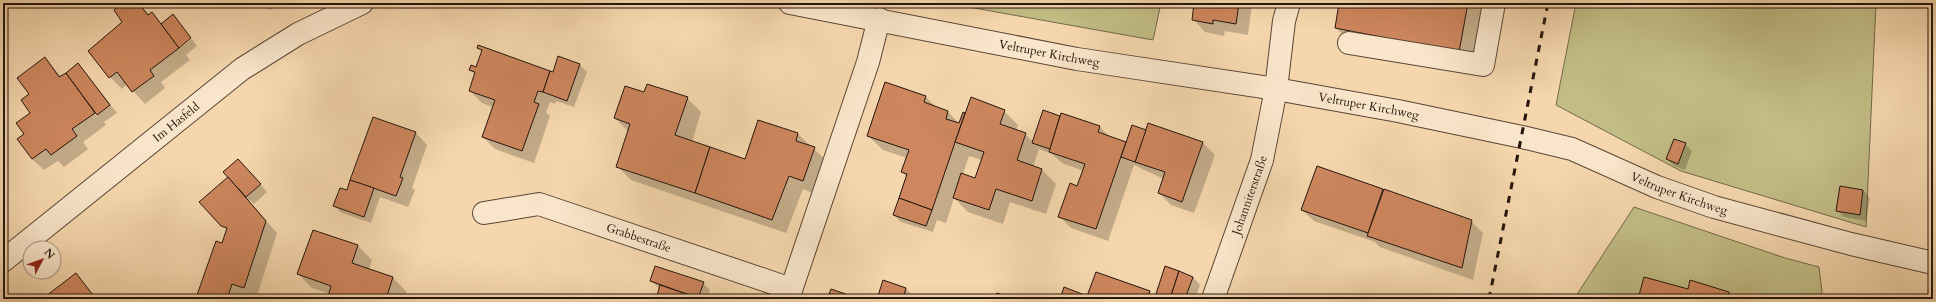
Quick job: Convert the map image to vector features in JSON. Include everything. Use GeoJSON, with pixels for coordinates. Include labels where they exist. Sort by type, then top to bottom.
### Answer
{"type":"FeatureCollection","features":[{"type":"Feature","properties":{"kind":"street","name":"Im Hasfeld"},"geometry":{"type":"LineString","coordinates":[[3,260],[242,69],[298,34],[362,3]]}},
{"type":"Feature","properties":{"kind":"street","name":"Veltruper Kirchweg"},"geometry":{"type":"LineString","coordinates":[[790,3],[879,19],[1078,59],[1276,89],[1398,111],[1522,137],[1572,149],[1657,186],[1714,207],[1851,244],[1933,263]]}},
{"type":"Feature","properties":{"kind":"street","name":"Johanniterstraße"},"geometry":{"type":"LineString","coordinates":[[1213,299],[1262,160],[1276,89],[1284,21],[1289,3]]}},
{"type":"Feature","properties":{"kind":"street"},"geometry":{"type":"LineString","coordinates":[[1349,43],[1483,65],[1494,3]]}},
{"type":"Feature","properties":{"kind":"street","name":"Grabbestraße"},"geometry":{"type":"LineString","coordinates":[[484,213],[539,204],[790,294],[868,62],[879,19]]}},
{"type":"Feature","properties":{"kind":"shaded area"},"geometry":{"type":"Polygon","coordinates":[[[946,3],[1161,3],[1153,40],[946,3]]]}},
{"type":"Feature","properties":{"kind":"shaded area"},"geometry":{"type":"Polygon","coordinates":[[[1576,3],[1876,3],[1866,227],[1681,171],[1556,105],[1576,3]]]}},
{"type":"Feature","properties":{"kind":"shaded area"},"geometry":{"type":"Polygon","coordinates":[[[1634,207],[1785,258],[1819,267],[1822,292],[1820,299],[1574,299],[1634,207]]]}},
{"type":"Feature","properties":{"kind":"building"},"geometry":{"type":"Polygon","coordinates":[[[123,3],[138,3],[148,15],[152,12],[179,48],[150,70],[154,76],[132,92],[117,72],[109,78],[88,51],[122,22],[114,10],[123,3]]]}},
{"type":"Feature","properties":{"kind":"building"},"geometry":{"type":"Polygon","coordinates":[[[1194,3],[1239,3],[1236,24],[1213,20],[1213,24],[1192,20],[1194,3]]]}},
{"type":"Feature","properties":{"kind":"building"},"geometry":{"type":"Polygon","coordinates":[[[1339,3],[1468,3],[1459,52],[1335,28],[1339,3]]]}},
{"type":"Feature","properties":{"kind":"building"},"geometry":{"type":"Polygon","coordinates":[[[173,14],[191,38],[179,48],[161,24],[173,14]]]}},
{"type":"Feature","properties":{"kind":"building"},"geometry":{"type":"Polygon","coordinates":[[[478,45],[550,71],[543,92],[538,91],[534,102],[539,104],[522,151],[482,137],[495,100],[469,91],[475,72],[469,70],[471,65],[476,67],[482,50],[477,48],[478,45]]]}},
{"type":"Feature","properties":{"kind":"building"},"geometry":{"type":"Polygon","coordinates":[[[558,56],[580,64],[567,101],[543,92],[550,71],[553,72],[558,56]]]}},
{"type":"Feature","properties":{"kind":"building"},"geometry":{"type":"Polygon","coordinates":[[[45,57],[59,77],[66,73],[95,113],[72,129],[77,136],[51,155],[46,149],[32,159],[17,139],[24,134],[16,123],[30,113],[21,100],[29,94],[17,78],[45,57]]]}},
{"type":"Feature","properties":{"kind":"building"},"geometry":{"type":"Polygon","coordinates":[[[78,63],[110,105],[97,115],[66,73],[78,63]]]}},
{"type":"Feature","properties":{"kind":"building"},"geometry":{"type":"Polygon","coordinates":[[[885,82],[926,96],[924,102],[948,111],[946,119],[959,123],[963,112],[965,113],[932,210],[899,198],[907,174],[901,172],[909,150],[867,136],[885,82]]]}},
{"type":"Feature","properties":{"kind":"building"},"geometry":{"type":"Polygon","coordinates":[[[647,84],[688,97],[675,135],[710,147],[695,193],[616,167],[630,124],[614,118],[625,86],[644,92],[647,84]]]}},
{"type":"Feature","properties":{"kind":"building"},"geometry":{"type":"Polygon","coordinates":[[[971,97],[1005,110],[1000,124],[1026,133],[1017,160],[1042,169],[1032,201],[996,189],[989,210],[953,198],[961,173],[975,178],[984,152],[955,142],[971,97]]]}},
{"type":"Feature","properties":{"kind":"building"},"geometry":{"type":"Polygon","coordinates":[[[1043,110],[1060,116],[1050,149],[1032,143],[1043,110]]]}},
{"type":"Feature","properties":{"kind":"building"},"geometry":{"type":"Polygon","coordinates":[[[1061,113],[1100,126],[1098,132],[1126,142],[1096,229],[1058,217],[1070,183],[1077,186],[1085,164],[1049,152],[1061,113]]]}},
{"type":"Feature","properties":{"kind":"building"},"geometry":{"type":"Polygon","coordinates":[[[373,117],[416,132],[400,177],[403,178],[396,196],[350,180],[373,117]]]}},
{"type":"Feature","properties":{"kind":"building"},"geometry":{"type":"Polygon","coordinates":[[[758,120],[798,133],[796,141],[815,147],[803,181],[789,176],[772,220],[695,193],[710,147],[745,159],[758,120]]]}},
{"type":"Feature","properties":{"kind":"building"},"geometry":{"type":"Polygon","coordinates":[[[1148,123],[1203,142],[1182,202],[1158,193],[1165,172],[1135,162],[1148,123]]]}},
{"type":"Feature","properties":{"kind":"building"},"geometry":{"type":"Polygon","coordinates":[[[1132,125],[1146,130],[1135,162],[1121,157],[1132,125]]]}},
{"type":"Feature","properties":{"kind":"building"},"geometry":{"type":"Polygon","coordinates":[[[1674,139],[1686,143],[1678,164],[1666,159],[1674,139]]]}},
{"type":"Feature","properties":{"kind":"building"},"geometry":{"type":"Polygon","coordinates":[[[238,159],[261,184],[246,197],[223,172],[238,159]]]}},
{"type":"Feature","properties":{"kind":"building"},"geometry":{"type":"Polygon","coordinates":[[[1317,166],[1383,189],[1368,233],[1301,210],[1317,166]]]}},
{"type":"Feature","properties":{"kind":"building"},"geometry":{"type":"Polygon","coordinates":[[[228,177],[266,221],[244,288],[232,284],[227,299],[207,299],[197,295],[216,241],[222,243],[227,228],[221,226],[199,202],[228,177]]]}},
{"type":"Feature","properties":{"kind":"building"},"geometry":{"type":"Polygon","coordinates":[[[350,180],[374,188],[364,217],[333,206],[340,188],[347,190],[350,180]]]}},
{"type":"Feature","properties":{"kind":"building"},"geometry":{"type":"Polygon","coordinates":[[[1840,186],[1863,190],[1860,215],[1836,211],[1840,186]]]}},
{"type":"Feature","properties":{"kind":"building"},"geometry":{"type":"Polygon","coordinates":[[[1384,189],[1472,220],[1462,268],[1367,236],[1384,189]]]}},
{"type":"Feature","properties":{"kind":"building"},"geometry":{"type":"Polygon","coordinates":[[[899,198],[932,210],[926,226],[893,215],[899,198]]]}},
{"type":"Feature","properties":{"kind":"building"},"geometry":{"type":"Polygon","coordinates":[[[313,230],[358,245],[352,263],[393,277],[386,299],[335,299],[328,297],[331,286],[297,274],[313,230]]]}},
{"type":"Feature","properties":{"kind":"building"},"geometry":{"type":"Polygon","coordinates":[[[655,266],[704,282],[698,298],[650,281],[655,266]]]}},
{"type":"Feature","properties":{"kind":"building"},"geometry":{"type":"Polygon","coordinates":[[[1165,266],[1179,271],[1170,299],[1156,294],[1165,266]]]}},
{"type":"Feature","properties":{"kind":"building"},"geometry":{"type":"Polygon","coordinates":[[[1179,271],[1193,277],[1185,299],[1170,299],[1179,271]]]}},
{"type":"Feature","properties":{"kind":"building"},"geometry":{"type":"Polygon","coordinates":[[[1096,272],[1150,291],[1147,299],[1097,299],[1087,296],[1096,272]]]}},
{"type":"Feature","properties":{"kind":"building"},"geometry":{"type":"Polygon","coordinates":[[[76,273],[96,299],[42,299],[76,273]]]}},
{"type":"Feature","properties":{"kind":"building"},"geometry":{"type":"Polygon","coordinates":[[[1644,277],[1688,289],[1690,280],[1729,292],[1728,297],[1736,299],[1638,299],[1644,277]]]}},
{"type":"Feature","properties":{"kind":"building"},"geometry":{"type":"Polygon","coordinates":[[[883,280],[906,288],[903,299],[877,299],[883,280]]]}},
{"type":"Feature","properties":{"kind":"building"},"geometry":{"type":"Polygon","coordinates":[[[660,285],[698,298],[698,299],[656,299],[660,285]]]}},
{"type":"Feature","properties":{"kind":"building"},"geometry":{"type":"Polygon","coordinates":[[[1064,287],[1087,296],[1086,299],[1060,299],[1064,287]]]}},
{"type":"Feature","properties":{"kind":"building"},"geometry":{"type":"Polygon","coordinates":[[[831,289],[860,299],[827,299],[831,289]]]}},
{"type":"Feature","properties":{"kind":"building"},"geometry":{"type":"Polygon","coordinates":[[[997,293],[1011,298],[994,299],[997,293]]]}},
{"type":"Feature","properties":{"kind":"railway"},"geometry":{"type":"LineString","coordinates":[[1489,299],[1548,3]]}}]}
